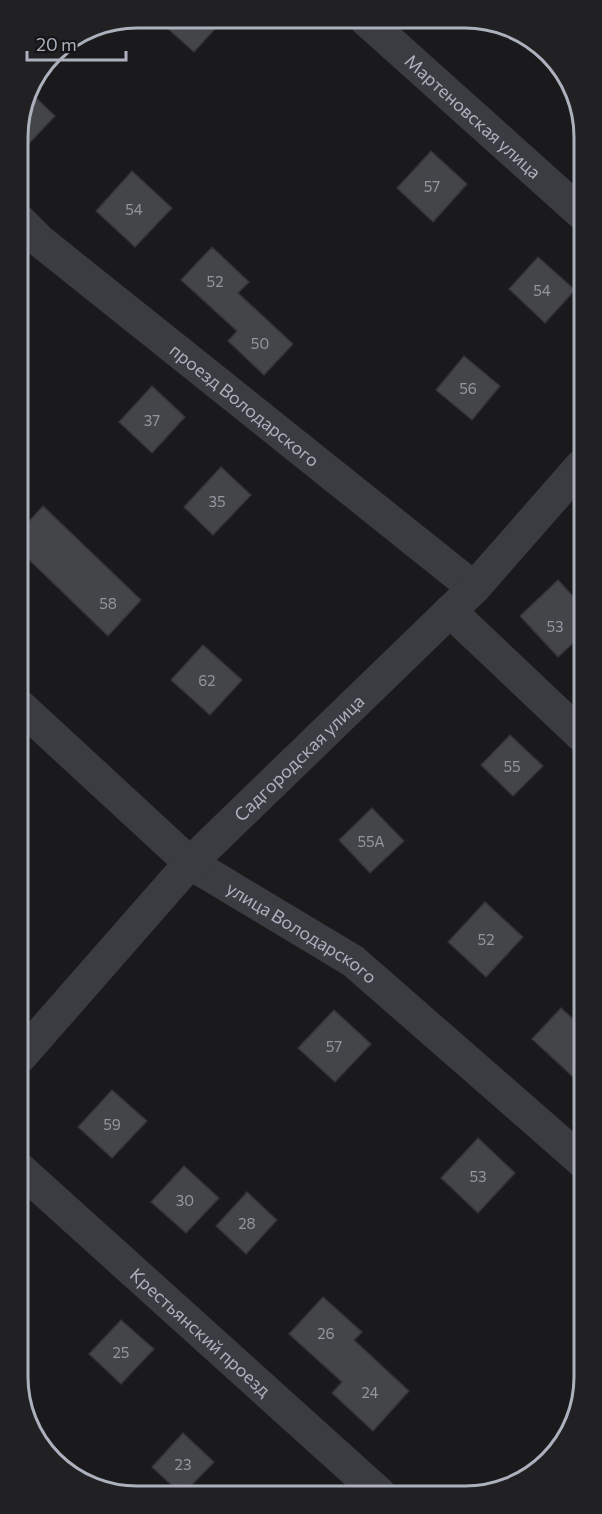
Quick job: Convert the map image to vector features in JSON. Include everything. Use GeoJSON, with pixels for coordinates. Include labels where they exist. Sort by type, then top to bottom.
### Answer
{"type":"FeatureCollection","features":[{"type":"Feature","properties":{"kind":"street","name":"Мартеновская улица"},"geometry":{"type":"LineString","coordinates":[[375,28],[574,207]]}},
{"type":"Feature","properties":{"kind":"street","name":"проезд Володарского"},"geometry":{"type":"LineString","coordinates":[[29,230],[474,588]]}},
{"type":"Feature","properties":{"kind":"street","name":"Садгородская улица"},"geometry":{"type":"LineString","coordinates":[[28,1048],[190,863],[474,588],[574,474]]}},
{"type":"Feature","properties":{"kind":"street"},"geometry":{"type":"LineString","coordinates":[[450,612],[574,728]]}},
{"type":"Feature","properties":{"kind":"street","name":"улица Володарского"},"geometry":{"type":"LineString","coordinates":[[29,714],[190,863],[352,961],[573,1153]]}},
{"type":"Feature","properties":{"kind":"street","name":"Крестьянский проезд"},"geometry":{"type":"LineString","coordinates":[[28,1176],[372,1486]]}},
{"type":"Feature","properties":{"kind":"building"},"geometry":{"type":"Polygon","coordinates":[[[168,29],[215,29],[194,52],[168,29]]]}},
{"type":"Feature","properties":{"kind":"building"},"geometry":{"type":"Polygon","coordinates":[[[36,98],[55,116],[29,143],[29,123],[36,98]]]}},
{"type":"Feature","properties":{"kind":"building"},"geometry":{"type":"Polygon","coordinates":[[[431,151],[467,184],[433,222],[397,188],[431,151]]]}},
{"type":"Feature","properties":{"kind":"building"},"geometry":{"type":"Polygon","coordinates":[[[132,171],[172,208],[135,247],[96,211],[132,171]]]}},
{"type":"Feature","properties":{"kind":"building"},"geometry":{"type":"Polygon","coordinates":[[[212,247],[249,282],[238,293],[293,344],[264,375],[228,341],[237,331],[181,280],[212,247]]]}},
{"type":"Feature","properties":{"kind":"building"},"geometry":{"type":"Polygon","coordinates":[[[538,257],[574,291],[545,323],[509,289],[538,257]]]}},
{"type":"Feature","properties":{"kind":"building"},"geometry":{"type":"Polygon","coordinates":[[[464,356],[500,386],[472,420],[436,390],[464,356]]]}},
{"type":"Feature","properties":{"kind":"building"},"geometry":{"type":"Polygon","coordinates":[[[152,386],[185,417],[152,453],[119,422],[152,386]]]}},
{"type":"Feature","properties":{"kind":"building"},"geometry":{"type":"Polygon","coordinates":[[[221,467],[251,495],[213,535],[184,507],[221,467]]]}},
{"type":"Feature","properties":{"kind":"building"},"geometry":{"type":"Polygon","coordinates":[[[43,506],[141,600],[108,636],[29,559],[29,522],[43,506]]]}},
{"type":"Feature","properties":{"kind":"building"},"geometry":{"type":"Polygon","coordinates":[[[558,580],[574,597],[574,643],[558,657],[520,616],[558,580]]]}},
{"type":"Feature","properties":{"kind":"building"},"geometry":{"type":"Polygon","coordinates":[[[203,645],[242,680],[210,715],[171,680],[203,645]]]}},
{"type":"Feature","properties":{"kind":"building"},"geometry":{"type":"Polygon","coordinates":[[[510,735],[543,766],[513,796],[481,765],[510,735]]]}},
{"type":"Feature","properties":{"kind":"building"},"geometry":{"type":"Polygon","coordinates":[[[372,808],[404,841],[370,873],[339,840],[372,808]]]}},
{"type":"Feature","properties":{"kind":"building"},"geometry":{"type":"Polygon","coordinates":[[[485,902],[523,937],[486,977],[448,942],[485,902]]]}},
{"type":"Feature","properties":{"kind":"building"},"geometry":{"type":"Polygon","coordinates":[[[561,1008],[573,1019],[573,1077],[532,1039],[561,1008]]]}},
{"type":"Feature","properties":{"kind":"building"},"geometry":{"type":"Polygon","coordinates":[[[334,1010],[371,1044],[335,1082],[298,1048],[334,1010]]]}},
{"type":"Feature","properties":{"kind":"building"},"geometry":{"type":"Polygon","coordinates":[[[112,1090],[147,1121],[112,1158],[78,1127],[112,1090]]]}},
{"type":"Feature","properties":{"kind":"building"},"geometry":{"type":"Polygon","coordinates":[[[478,1138],[515,1173],[478,1213],[441,1178],[478,1138]]]}},
{"type":"Feature","properties":{"kind":"building"},"geometry":{"type":"Polygon","coordinates":[[[184,1166],[219,1198],[186,1233],[151,1202],[184,1166]]]}},
{"type":"Feature","properties":{"kind":"building"},"geometry":{"type":"Polygon","coordinates":[[[247,1192],[277,1220],[246,1254],[216,1226],[247,1192]]]}},
{"type":"Feature","properties":{"kind":"building"},"geometry":{"type":"Polygon","coordinates":[[[323,1297],[362,1332],[354,1340],[409,1391],[373,1431],[332,1393],[342,1382],[289,1334],[323,1297]]]}},
{"type":"Feature","properties":{"kind":"building"},"geometry":{"type":"Polygon","coordinates":[[[121,1320],[154,1349],[121,1384],[89,1354],[121,1320]]]}},
{"type":"Feature","properties":{"kind":"building"},"geometry":{"type":"Polygon","coordinates":[[[183,1433],[214,1462],[191,1486],[172,1486],[152,1467],[183,1433]]]}}]}
